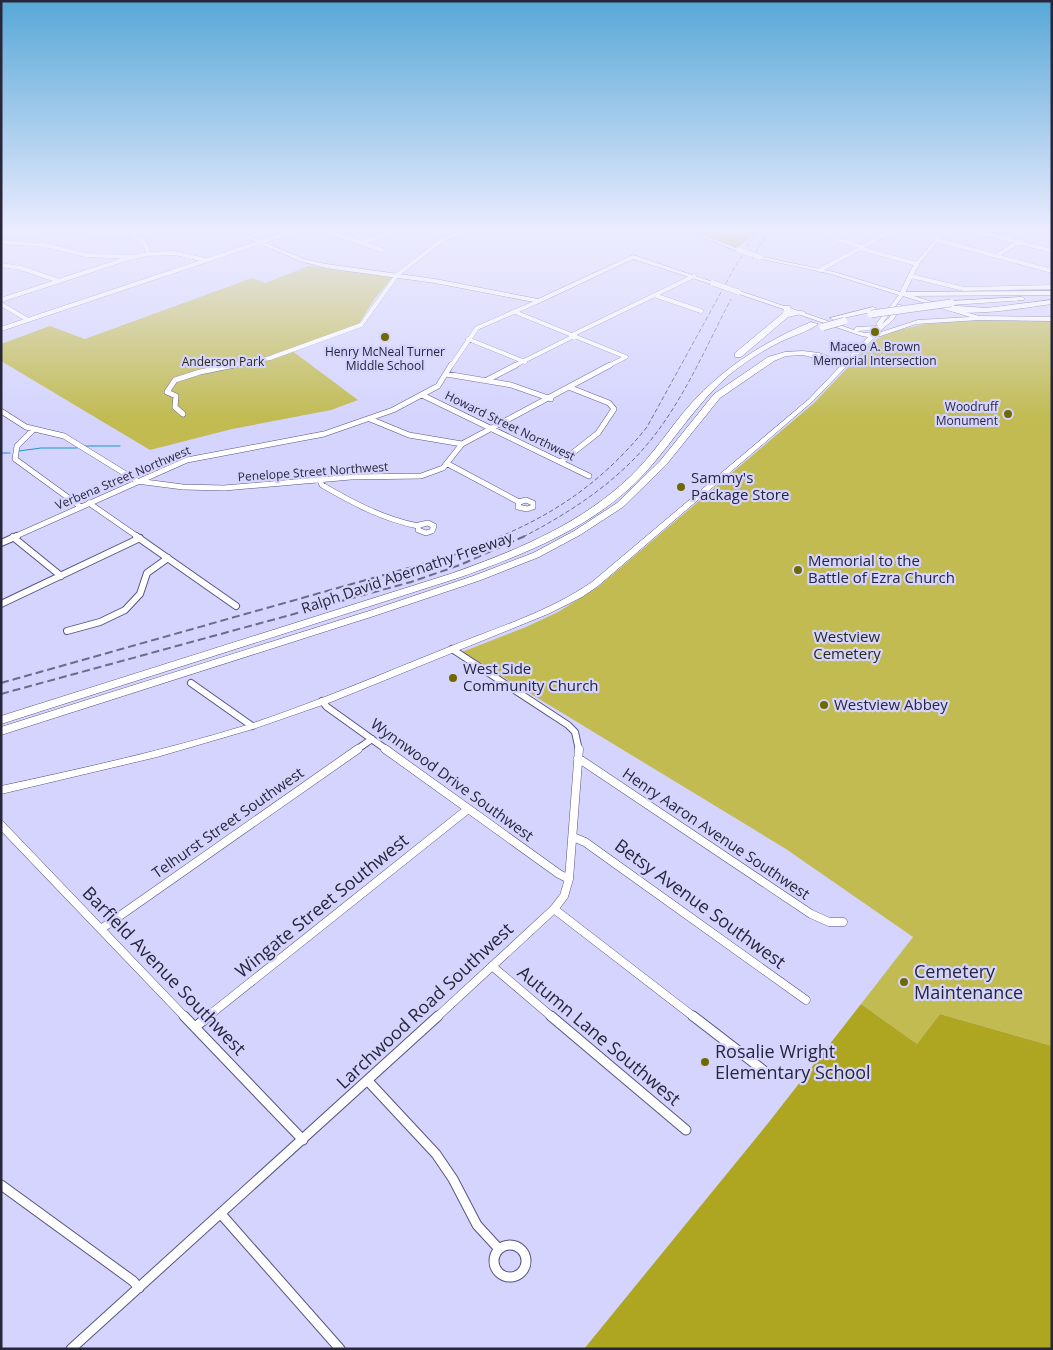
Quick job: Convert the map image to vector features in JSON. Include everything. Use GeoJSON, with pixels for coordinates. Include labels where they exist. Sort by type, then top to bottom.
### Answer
{"type":"FeatureCollection","features":[{"type":"Feature","properties":{"kind":"highway"},"geometry":{"type":"LineString","coordinates":[[902,298],[927,293],[1052,293]]}},
{"type":"Feature","properties":{"kind":"highway","name":"Ralph David Abernathy Freeway"},"geometry":{"type":"LineString","coordinates":[[717,396],[736,376],[762,356],[834,318],[939,300],[1052,293]]}},
{"type":"Feature","properties":{"kind":"highway","name":"Ralph David Abernathy Freeway"},"geometry":{"type":"LineString","coordinates":[[1,720],[454,576],[532,546],[572,525],[616,494],[654,457],[686,415],[717,382],[747,356],[783,336],[818,326],[843,324],[872,311],[1052,298]]}},
{"type":"Feature","properties":{"kind":"highway"},"geometry":{"type":"LineString","coordinates":[[948,305],[963,310],[993,310],[1052,302]]}},
{"type":"Feature","properties":{"kind":"highway"},"geometry":{"type":"LineString","coordinates":[[686,415],[688,405],[703,387],[786,312],[802,313]]}},
{"type":"Feature","properties":{"kind":"highway"},"geometry":{"type":"LineString","coordinates":[[1,731],[477,578],[558,544],[608,514],[638,489],[663,463],[717,396],[768,361],[781,355],[797,353],[816,355],[846,364]]}},
{"type":"Feature","properties":{"kind":"main road"},"geometry":{"type":"LineString","coordinates":[[495,293],[539,301],[556,293]]}},
{"type":"Feature","properties":{"kind":"main road"},"geometry":{"type":"LineString","coordinates":[[740,293],[786,312]]}},
{"type":"Feature","properties":{"kind":"main road"},"geometry":{"type":"LineString","coordinates":[[887,293],[902,298]]}},
{"type":"Feature","properties":{"kind":"main road"},"geometry":{"type":"LineString","coordinates":[[1,790],[153,755],[252,726],[322,701],[549,611],[587,590],[811,400],[872,336],[888,324],[904,293]]}},
{"type":"Feature","properties":{"kind":"main road"},"geometry":{"type":"LineString","coordinates":[[866,329],[878,321],[895,296],[948,305],[979,318]]}},
{"type":"Feature","properties":{"kind":"main road"},"geometry":{"type":"LineString","coordinates":[[881,328],[879,324],[902,298]]}},
{"type":"Feature","properties":{"kind":"main road"},"geometry":{"type":"LineString","coordinates":[[802,313],[843,324],[872,336]]}},
{"type":"Feature","properties":{"kind":"main road"},"geometry":{"type":"LineString","coordinates":[[894,314],[900,320],[918,322]]}},
{"type":"Feature","properties":{"kind":"main road"},"geometry":{"type":"LineString","coordinates":[[852,329],[881,328],[918,322],[979,318],[1052,319]]}},
{"type":"Feature","properties":{"kind":"main road"},"geometry":{"type":"LineString","coordinates":[[843,324],[872,336],[918,322]]}},
{"type":"Feature","properties":{"kind":"street"},"geometry":{"type":"LineString","coordinates":[[1,300],[22,293]]}},
{"type":"Feature","properties":{"kind":"street"},"geometry":{"type":"LineString","coordinates":[[1,329],[108,293]]}},
{"type":"Feature","properties":{"kind":"street"},"geometry":{"type":"LineString","coordinates":[[183,414],[176,410],[174,405],[176,396],[166,392],[176,380],[200,372],[270,358],[359,327],[364,323],[385,293]]}},
{"type":"Feature","properties":{"kind":"street"},"geometry":{"type":"LineString","coordinates":[[487,380],[658,293]]}},
{"type":"Feature","properties":{"kind":"street"},"geometry":{"type":"LineString","coordinates":[[654,295],[701,311]]}},
{"type":"Feature","properties":{"kind":"street","name":"Verbena Street Northwest"},"geometry":{"type":"LineString","coordinates":[[1,543],[173,465],[199,456],[306,438],[370,420],[422,396],[438,386],[478,328],[539,301]]}},
{"type":"Feature","properties":{"kind":"street"},"geometry":{"type":"LineString","coordinates":[[1,304],[28,320]]}},
{"type":"Feature","properties":{"kind":"street"},"geometry":{"type":"LineString","coordinates":[[515,312],[626,357],[571,388],[462,444],[448,464],[519,502]]}},
{"type":"Feature","properties":{"kind":"street"},"geometry":{"type":"LineString","coordinates":[[468,340],[525,362]]}},
{"type":"Feature","properties":{"kind":"street"},"geometry":{"type":"LineString","coordinates":[[446,374],[523,388],[551,398]]}},
{"type":"Feature","properties":{"kind":"street"},"geometry":{"type":"LineString","coordinates":[[561,462],[595,437],[606,424],[614,409],[608,403],[571,388]]}},
{"type":"Feature","properties":{"kind":"street","name":"Howard Street Northwest"},"geometry":{"type":"LineString","coordinates":[[422,396],[493,428],[589,476]]}},
{"type":"Feature","properties":{"kind":"street","name":"Penelope Street Northwest"},"geometry":{"type":"LineString","coordinates":[[1,411],[33,430],[64,436],[137,481],[182,487],[224,488],[319,479],[420,476],[437,471],[448,464]]}},
{"type":"Feature","properties":{"kind":"street"},"geometry":{"type":"LineString","coordinates":[[370,420],[409,435],[462,444]]}},
{"type":"Feature","properties":{"kind":"street"},"geometry":{"type":"LineString","coordinates":[[33,430],[16,448],[15,459],[81,507]]}},
{"type":"Feature","properties":{"kind":"street"},"geometry":{"type":"LineString","coordinates":[[319,479],[322,486],[373,514],[392,521],[418,526]]}},
{"type":"Feature","properties":{"kind":"street"},"geometry":{"type":"LineString","coordinates":[[89,503],[236,606]]}},
{"type":"Feature","properties":{"kind":"street"},"geometry":{"type":"LineString","coordinates":[[14,538],[61,576]]}},
{"type":"Feature","properties":{"kind":"street"},"geometry":{"type":"LineString","coordinates":[[1,604],[140,538]]}},
{"type":"Feature","properties":{"kind":"street"},"geometry":{"type":"LineString","coordinates":[[67,631],[100,622],[125,610],[140,594],[147,573],[168,558]]}},
{"type":"Feature","properties":{"kind":"street","name":"Larchwood Road Southwest"},"geometry":{"type":"LineString","coordinates":[[71,1349],[368,1081],[554,909],[564,896],[569,879],[573,837],[578,740],[568,725],[452,649]]}},
{"type":"Feature","properties":{"kind":"street"},"geometry":{"type":"LineString","coordinates":[[191,683],[252,726]]}},
{"type":"Feature","properties":{"kind":"street","name":"Wynnwood Drive Southwest"},"geometry":{"type":"LineString","coordinates":[[322,701],[327,708],[559,874],[569,879]]}},
{"type":"Feature","properties":{"kind":"street","name":"Telhurst Street Southwest"},"geometry":{"type":"LineString","coordinates":[[101,929],[372,740]]}},
{"type":"Feature","properties":{"kind":"street","name":"Henry Aaron Avenue Southwest"},"geometry":{"type":"LineString","coordinates":[[578,758],[811,914],[829,922],[842,922]]}},
{"type":"Feature","properties":{"kind":"street","name":"Wingate Street Southwest"},"geometry":{"type":"LineString","coordinates":[[195,1027],[468,809]]}},
{"type":"Feature","properties":{"kind":"street","name":"Barfield Avenue Southwest"},"geometry":{"type":"LineString","coordinates":[[1,825],[303,1140]]}},
{"type":"Feature","properties":{"kind":"street","name":"Betsy Avenue Southwest"},"geometry":{"type":"LineString","coordinates":[[573,837],[585,842],[806,1000]]}},
{"type":"Feature","properties":{"kind":"street"},"geometry":{"type":"LineString","coordinates":[[554,909],[763,1070]]}},
{"type":"Feature","properties":{"kind":"street","name":"Autumn Lane Southwest"},"geometry":{"type":"LineString","coordinates":[[492,966],[686,1130]]}},
{"type":"Feature","properties":{"kind":"street"},"geometry":{"type":"LineString","coordinates":[[368,1081],[436,1154],[453,1179],[477,1225],[499,1249]]}},
{"type":"Feature","properties":{"kind":"street"},"geometry":{"type":"LineString","coordinates":[[1,1185],[133,1281],[139,1288]]}},
{"type":"Feature","properties":{"kind":"street"},"geometry":{"type":"LineString","coordinates":[[221,1214],[340,1349]]}},
{"type":"Feature","properties":{"kind":"green space","name":"Anderson Park"},"geometry":{"type":"Polygon","coordinates":[[[211,293],[379,293],[358,325],[291,350],[358,400],[331,410],[232,429],[150,450],[1,361],[1,344],[50,326],[85,339],[211,293]]]}},
{"type":"Feature","properties":{"kind":"green space","name":"Westview Cemetery"},"geometry":{"type":"Polygon","coordinates":[[[983,320],[1052,321],[1052,1046],[940,1014],[917,1044],[861,1004],[913,937],[786,849],[462,652],[526,627],[558,612],[598,587],[814,403],[873,341],[891,332],[925,324],[983,320]]]}},
{"type":"Feature","properties":{"kind":"shaded area"},"geometry":{"type":"Polygon","coordinates":[[[861,1004],[917,1044],[940,1014],[1052,1046],[1052,1349],[584,1349],[769,1122],[861,1004]]]}},
{"type":"Feature","properties":{"kind":"waterway"},"geometry":{"type":"LineString","coordinates":[[85,446],[120,446]]}},
{"type":"Feature","properties":{"kind":"waterway"},"geometry":{"type":"LineString","coordinates":[[19,451],[41,448],[77,448]]}},
{"type":"Feature","properties":{"kind":"waterway"},"geometry":{"type":"LineString","coordinates":[[1,453],[10,453]]}},
{"type":"Feature","properties":{"kind":"railway"},"geometry":{"type":"LineString","coordinates":[[499,537],[542,516],[580,492],[598,478],[631,445],[647,427],[721,293]]}},
{"type":"Feature","properties":{"kind":"railway"},"geometry":{"type":"LineString","coordinates":[[524,536],[591,496],[637,456],[662,425],[684,390],[731,299]]}},
{"type":"Feature","properties":{"kind":"railway"},"geometry":{"type":"LineString","coordinates":[[1,683],[451,556],[502,536]]}},
{"type":"Feature","properties":{"kind":"railway"},"geometry":{"type":"LineString","coordinates":[[1,694],[411,582],[460,565],[524,536]]}},
{"type":"Feature","properties":{"kind":"place","name":"Maceo A. Brown Memorial Intersection"},"geometry":{"type":"Point","coordinates":[875,332]}},
{"type":"Feature","properties":{"kind":"place","name":"Henry McNeal Turner Middle School"},"geometry":{"type":"Point","coordinates":[385,337]}},
{"type":"Feature","properties":{"kind":"place","name":"Woodruff Monument"},"geometry":{"type":"Point","coordinates":[1008,414]}},
{"type":"Feature","properties":{"kind":"place","name":"Sammy's Package Store"},"geometry":{"type":"Point","coordinates":[681,487]}},
{"type":"Feature","properties":{"kind":"place","name":"Memorial to the Battle of Ezra Church"},"geometry":{"type":"Point","coordinates":[798,570]}},
{"type":"Feature","properties":{"kind":"place","name":"West Side Community Church"},"geometry":{"type":"Point","coordinates":[453,678]}},
{"type":"Feature","properties":{"kind":"place","name":"Westview Abbey"},"geometry":{"type":"Point","coordinates":[824,705]}},
{"type":"Feature","properties":{"kind":"place","name":"Cemetery Maintenance"},"geometry":{"type":"Point","coordinates":[904,982]}},
{"type":"Feature","properties":{"kind":"place","name":"Rosalie Wright Elementary School"},"geometry":{"type":"Point","coordinates":[705,1062]}}]}
